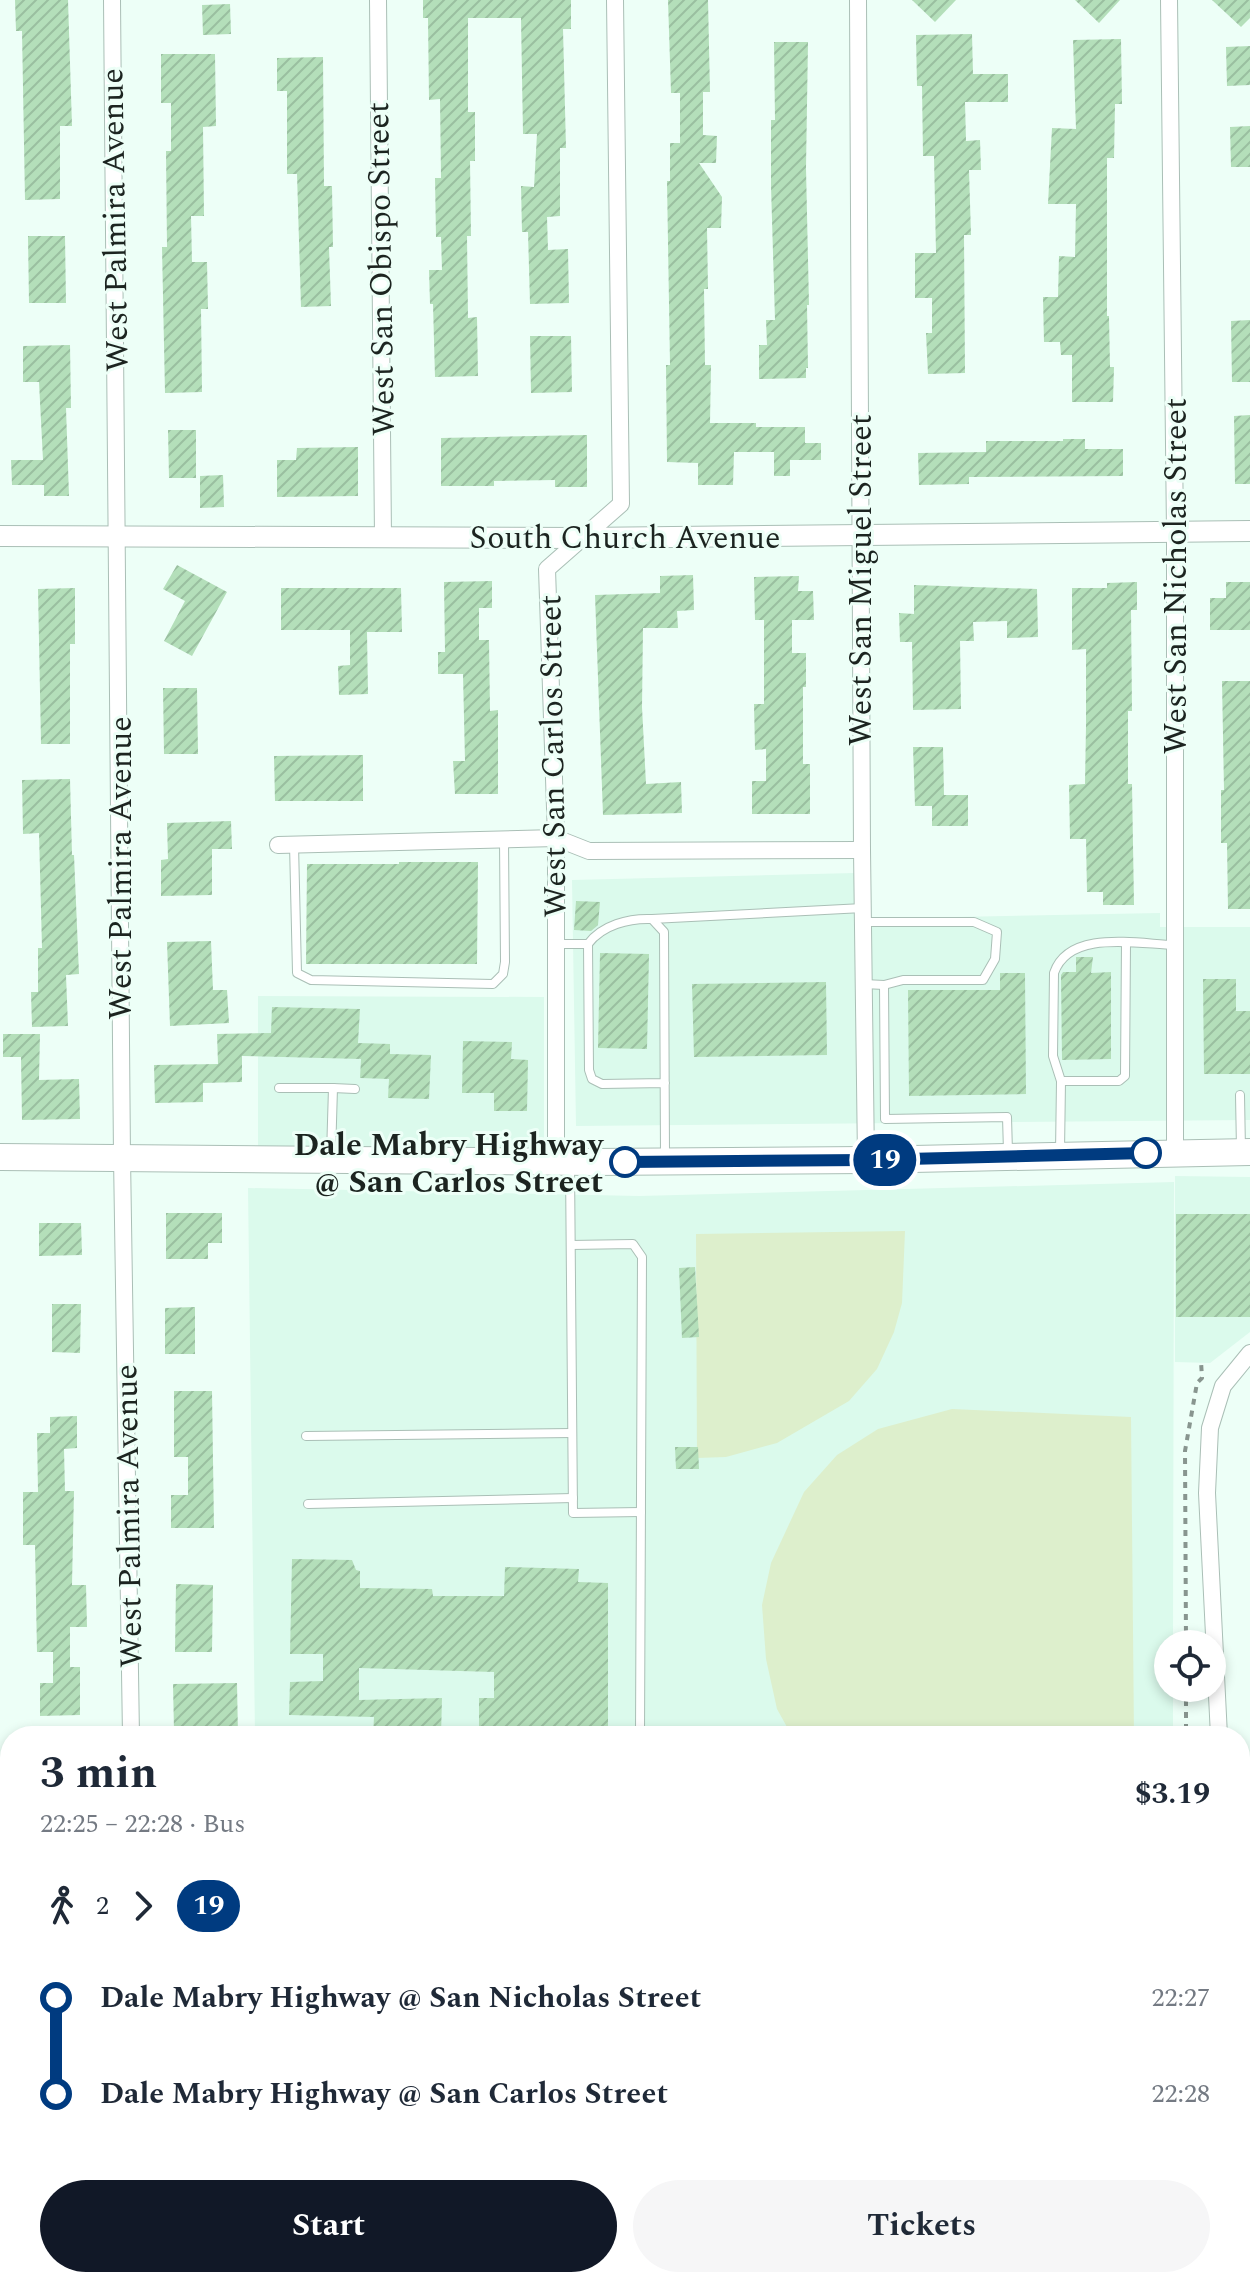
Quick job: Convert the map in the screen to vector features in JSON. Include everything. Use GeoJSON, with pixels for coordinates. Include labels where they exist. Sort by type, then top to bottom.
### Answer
{"type":"FeatureCollection","features":[{"type":"Feature","properties":{"kind":"main road"},"geometry":{"type":"LineString","coordinates":[[0,1157],[563,1162],[866,1160],[1246,1152]]}},
{"type":"Feature","properties":{"kind":"street","name":"West Palmira Avenue"},"geometry":{"type":"LineString","coordinates":[[112,0],[122,1157],[131,1726]]}},
{"type":"Feature","properties":{"kind":"street","name":"West San Obispo Street"},"geometry":{"type":"LineString","coordinates":[[378,0],[383,538]]}},
{"type":"Feature","properties":{"kind":"street","name":"West San Carlos Street"},"geometry":{"type":"LineString","coordinates":[[563,1162],[547,569],[621,504],[615,0]]}},
{"type":"Feature","properties":{"kind":"street","name":"West San Miguel Street"},"geometry":{"type":"LineString","coordinates":[[858,0],[866,1160]]}},
{"type":"Feature","properties":{"kind":"street","name":"West San Nicholas Street"},"geometry":{"type":"LineString","coordinates":[[1169,0],[1175,532],[1175,1152]]}},
{"type":"Feature","properties":{"kind":"street","name":"South Church Avenue"},"geometry":{"type":"LineString","coordinates":[[0,536],[582,538],[1250,531]]}},
{"type":"Feature","properties":{"kind":"street"},"geometry":{"type":"LineString","coordinates":[[286,845],[556,838],[589,851],[862,850]]}},
{"type":"Feature","properties":{"kind":"street"},"geometry":{"type":"LineString","coordinates":[[1219,1726],[1207,1493],[1210,1428],[1223,1386],[1250,1353]]}},
{"type":"Feature","properties":{"kind":"lane"},"geometry":{"type":"LineString","coordinates":[[286,845],[297,973],[311,980],[493,984],[503,974],[505,962],[504,839]]}},
{"type":"Feature","properties":{"kind":"lane"},"geometry":{"type":"LineString","coordinates":[[665,1083],[602,1084],[592,1079],[589,1070],[588,944],[594,936],[621,922],[863,915],[974,922],[997,932],[995,959],[983,980],[903,980],[884,985],[864,984]]}},
{"type":"Feature","properties":{"kind":"lane"},"geometry":{"type":"LineString","coordinates":[[652,919],[664,932],[665,1161]]}},
{"type":"Feature","properties":{"kind":"lane"},"geometry":{"type":"LineString","coordinates":[[1060,1155],[1061,1081],[1053,1056],[1054,973],[1058,961],[1066,954],[1104,942],[1175,945]]}},
{"type":"Feature","properties":{"kind":"lane"},"geometry":{"type":"LineString","coordinates":[[1061,1081],[1119,1081],[1125,1076],[1126,943]]}},
{"type":"Feature","properties":{"kind":"lane"},"geometry":{"type":"LineString","coordinates":[[556,944],[588,944]]}},
{"type":"Feature","properties":{"kind":"lane"},"geometry":{"type":"LineString","coordinates":[[884,985],[885,1119],[1007,1117],[1008,1157]]}},
{"type":"Feature","properties":{"kind":"lane"},"geometry":{"type":"LineString","coordinates":[[279,1088],[355,1089]]}},
{"type":"Feature","properties":{"kind":"lane"},"geometry":{"type":"LineString","coordinates":[[331,1159],[333,1088]]}},
{"type":"Feature","properties":{"kind":"lane"},"geometry":{"type":"LineString","coordinates":[[1240,1095],[1246,1152]]}},
{"type":"Feature","properties":{"kind":"lane"},"geometry":{"type":"LineString","coordinates":[[563,1162],[571,1245],[573,1513],[641,1512]]}},
{"type":"Feature","properties":{"kind":"lane"},"geometry":{"type":"LineString","coordinates":[[571,1245],[633,1244],[642,1257],[640,1726]]}},
{"type":"Feature","properties":{"kind":"lane"},"geometry":{"type":"LineString","coordinates":[[306,1436],[572,1433]]}},
{"type":"Feature","properties":{"kind":"lane"},"geometry":{"type":"LineString","coordinates":[[308,1504],[573,1498]]}},
{"type":"Feature","properties":{"kind":"path"},"geometry":{"type":"LineString","coordinates":[[1186,1702],[1186,1726]]}},
{"type":"Feature","properties":{"kind":"shaded area"},"geometry":{"type":"Polygon","coordinates":[[[855,873],[856,919],[1160,913],[1160,927],[1250,927],[1250,1120],[576,1126],[572,880],[855,873]]]}},
{"type":"Feature","properties":{"kind":"shaded area"},"geometry":{"type":"Polygon","coordinates":[[[258,996],[544,997],[544,1151],[258,1148],[258,996]]]}},
{"type":"Feature","properties":{"kind":"shaded area"},"geometry":{"type":"Polygon","coordinates":[[[1175,1176],[1250,1177],[1250,1332],[1210,1363],[1175,1362],[1175,1176]]]}},
{"type":"Feature","properties":{"kind":"shaded area"},"geometry":{"type":"Polygon","coordinates":[[[1174,1182],[1173,1630],[1154,1630],[1154,1702],[1173,1702],[1173,1726],[255,1726],[248,1188],[639,1196],[1174,1182]]]}},
{"type":"Feature","properties":{"kind":"shaded area"},"geometry":{"type":"Polygon","coordinates":[[[905,1231],[902,1303],[894,1332],[877,1369],[849,1401],[777,1443],[726,1457],[697,1458],[696,1234],[905,1231]]]}},
{"type":"Feature","properties":{"kind":"shaded area"},"geometry":{"type":"Polygon","coordinates":[[[952,1409],[1131,1417],[1134,1726],[786,1726],[777,1709],[766,1659],[762,1605],[771,1563],[804,1492],[837,1455],[878,1429],[952,1409]]]}},
{"type":"Feature","properties":{"kind":"building"},"geometry":{"type":"Polygon","coordinates":[[[15,0],[68,0],[72,126],[60,126],[60,199],[25,200],[22,31],[16,31],[15,0]]]}},
{"type":"Feature","properties":{"kind":"building"},"geometry":{"type":"Polygon","coordinates":[[[423,0],[571,0],[571,29],[563,29],[566,148],[560,148],[560,216],[547,217],[548,250],[568,249],[569,303],[530,304],[528,232],[522,232],[521,186],[534,187],[537,134],[523,134],[521,18],[468,18],[468,112],[475,112],[475,161],[470,161],[468,318],[477,317],[478,376],[435,377],[429,270],[442,270],[441,237],[436,237],[435,178],[441,178],[440,99],[429,100],[428,18],[423,18],[423,0]]]}},
{"type":"Feature","properties":{"kind":"building"},"geometry":{"type":"Polygon","coordinates":[[[668,0],[708,0],[710,92],[703,92],[703,135],[717,136],[716,163],[699,163],[722,197],[721,228],[707,228],[705,365],[711,365],[710,423],[805,427],[805,443],[821,443],[821,460],[790,460],[790,476],[774,476],[774,452],[734,452],[733,485],[698,485],[698,463],[667,462],[666,365],[670,365],[667,181],[670,181],[670,143],[680,143],[680,93],[671,93],[668,0]]]}},
{"type":"Feature","properties":{"kind":"building"},"geometry":{"type":"Polygon","coordinates":[[[912,0],[956,0],[935,22],[912,0]]]}},
{"type":"Feature","properties":{"kind":"building"},"geometry":{"type":"Polygon","coordinates":[[[1075,0],[1120,0],[1099,23],[1075,0]]]}},
{"type":"Feature","properties":{"kind":"building"},"geometry":{"type":"Polygon","coordinates":[[[1212,0],[1250,0],[1250,18],[1241,27],[1212,0]]]}},
{"type":"Feature","properties":{"kind":"building"},"geometry":{"type":"Polygon","coordinates":[[[230,4],[231,34],[203,35],[202,5],[230,4]]]}},
{"type":"Feature","properties":{"kind":"building"},"geometry":{"type":"Polygon","coordinates":[[[972,34],[973,74],[1008,74],[1008,102],[965,102],[966,141],[980,140],[981,170],[969,170],[971,235],[964,235],[965,373],[928,374],[926,333],[932,333],[932,298],[915,298],[915,253],[936,253],[934,156],[923,156],[922,86],[917,86],[916,35],[972,34]]]}},
{"type":"Feature","properties":{"kind":"building"},"geometry":{"type":"Polygon","coordinates":[[[1121,39],[1122,104],[1115,104],[1114,158],[1107,158],[1107,316],[1110,367],[1114,367],[1113,402],[1072,402],[1072,355],[1061,355],[1060,342],[1044,342],[1043,297],[1058,297],[1059,256],[1075,257],[1076,204],[1048,204],[1052,128],[1076,129],[1073,40],[1121,39]]]}},
{"type":"Feature","properties":{"kind":"building"},"geometry":{"type":"Polygon","coordinates":[[[774,42],[808,42],[806,168],[809,305],[806,378],[759,379],[759,345],[767,345],[766,320],[775,320],[771,186],[771,120],[775,120],[774,42]]]}},
{"type":"Feature","properties":{"kind":"building"},"geometry":{"type":"Polygon","coordinates":[[[1250,46],[1250,85],[1227,86],[1226,47],[1250,46]]]}},
{"type":"Feature","properties":{"kind":"building"},"geometry":{"type":"Polygon","coordinates":[[[161,54],[215,54],[216,126],[203,127],[204,216],[191,216],[192,262],[207,262],[208,309],[201,309],[202,392],[165,393],[162,247],[167,247],[166,151],[171,151],[171,103],[161,103],[161,54]]]}},
{"type":"Feature","properties":{"kind":"building"},"geometry":{"type":"Polygon","coordinates":[[[323,57],[324,186],[332,186],[333,247],[329,247],[331,306],[301,307],[297,174],[287,174],[287,91],[277,91],[277,58],[323,57]]]}},
{"type":"Feature","properties":{"kind":"building"},"geometry":{"type":"Polygon","coordinates":[[[1250,126],[1250,167],[1231,167],[1230,127],[1250,126]]]}},
{"type":"Feature","properties":{"kind":"building"},"geometry":{"type":"Polygon","coordinates":[[[28,236],[65,236],[66,303],[29,303],[28,236]]]}},
{"type":"Feature","properties":{"kind":"building"},"geometry":{"type":"Polygon","coordinates":[[[1250,320],[1250,382],[1232,382],[1231,321],[1250,320]]]}},
{"type":"Feature","properties":{"kind":"building"},"geometry":{"type":"Polygon","coordinates":[[[530,336],[571,336],[572,392],[531,393],[530,336]]]}},
{"type":"Feature","properties":{"kind":"building"},"geometry":{"type":"Polygon","coordinates":[[[70,345],[71,408],[66,408],[69,496],[44,496],[44,485],[12,485],[11,460],[43,460],[39,382],[23,382],[23,346],[70,345]]]}},
{"type":"Feature","properties":{"kind":"building"},"geometry":{"type":"Polygon","coordinates":[[[1250,415],[1250,484],[1235,484],[1234,416],[1250,415]]]}},
{"type":"Feature","properties":{"kind":"building"},"geometry":{"type":"Polygon","coordinates":[[[168,430],[196,430],[196,478],[169,478],[168,430]]]}},
{"type":"Feature","properties":{"kind":"building"},"geometry":{"type":"Polygon","coordinates":[[[587,435],[587,487],[555,487],[555,480],[494,481],[494,486],[441,486],[441,438],[587,435]]]}},
{"type":"Feature","properties":{"kind":"building"},"geometry":{"type":"Polygon","coordinates":[[[1085,439],[1085,449],[1123,449],[1123,476],[969,477],[969,484],[919,485],[918,453],[986,452],[986,441],[1085,439]]]}},
{"type":"Feature","properties":{"kind":"building"},"geometry":{"type":"Polygon","coordinates":[[[358,447],[358,496],[277,497],[277,460],[296,460],[297,448],[358,447]]]}},
{"type":"Feature","properties":{"kind":"building"},"geometry":{"type":"Polygon","coordinates":[[[223,475],[224,507],[200,508],[200,476],[223,475]]]}},
{"type":"Feature","properties":{"kind":"building"},"geometry":{"type":"Polygon","coordinates":[[[177,565],[227,592],[192,656],[164,641],[185,601],[163,589],[177,565]]]}},
{"type":"Feature","properties":{"kind":"building"},"geometry":{"type":"Polygon","coordinates":[[[693,575],[694,610],[677,611],[678,628],[643,628],[642,707],[646,784],[681,782],[682,813],[603,815],[595,595],[660,593],[660,576],[693,575]]]}},
{"type":"Feature","properties":{"kind":"building"},"geometry":{"type":"Polygon","coordinates":[[[799,576],[798,591],[813,591],[814,620],[792,620],[792,653],[806,653],[803,764],[810,764],[810,814],[752,814],[752,781],[766,781],[766,749],[755,750],[754,704],[764,704],[764,620],[755,620],[754,577],[799,576]]]}},
{"type":"Feature","properties":{"kind":"building"},"geometry":{"type":"Polygon","coordinates":[[[492,581],[492,608],[479,608],[479,640],[489,640],[490,711],[498,710],[498,794],[455,794],[453,761],[465,761],[463,674],[438,674],[438,652],[445,652],[444,582],[492,581]]]}},
{"type":"Feature","properties":{"kind":"building"},"geometry":{"type":"Polygon","coordinates":[[[1137,582],[1137,610],[1131,610],[1132,711],[1128,711],[1134,905],[1103,905],[1103,892],[1087,892],[1086,839],[1070,839],[1069,785],[1085,784],[1086,726],[1086,649],[1072,650],[1072,588],[1107,588],[1107,583],[1137,582]]]}},
{"type":"Feature","properties":{"kind":"building"},"geometry":{"type":"Polygon","coordinates":[[[1226,582],[1250,582],[1250,630],[1210,630],[1210,598],[1226,598],[1226,582]]]}},
{"type":"Feature","properties":{"kind":"building"},"geometry":{"type":"Polygon","coordinates":[[[914,585],[1037,589],[1038,637],[1007,638],[1007,621],[973,622],[974,641],[960,641],[961,709],[913,710],[912,642],[900,642],[899,613],[914,614],[914,585]]]}},
{"type":"Feature","properties":{"kind":"building"},"geometry":{"type":"Polygon","coordinates":[[[75,588],[75,644],[70,644],[70,744],[41,744],[38,589],[75,588]]]}},
{"type":"Feature","properties":{"kind":"building"},"geometry":{"type":"Polygon","coordinates":[[[281,588],[401,588],[402,632],[367,632],[368,694],[339,695],[338,666],[350,665],[350,630],[281,630],[281,588]]]}},
{"type":"Feature","properties":{"kind":"building"},"geometry":{"type":"Polygon","coordinates":[[[1222,681],[1250,681],[1250,909],[1228,909],[1227,843],[1221,843],[1221,790],[1224,790],[1222,681]]]}},
{"type":"Feature","properties":{"kind":"building"},"geometry":{"type":"Polygon","coordinates":[[[163,688],[197,688],[198,754],[164,754],[163,688]]]}},
{"type":"Feature","properties":{"kind":"building"},"geometry":{"type":"Polygon","coordinates":[[[913,747],[943,747],[944,795],[968,795],[968,826],[932,826],[932,806],[915,806],[913,747]]]}},
{"type":"Feature","properties":{"kind":"building"},"geometry":{"type":"Polygon","coordinates":[[[363,755],[363,801],[275,801],[274,756],[363,755]]]}},
{"type":"Feature","properties":{"kind":"building"},"geometry":{"type":"Polygon","coordinates":[[[70,779],[79,974],[66,975],[68,1026],[32,1027],[31,992],[38,992],[38,948],[42,948],[39,833],[23,834],[22,780],[70,779]]]}},
{"type":"Feature","properties":{"kind":"building"},"geometry":{"type":"Polygon","coordinates":[[[231,821],[232,849],[212,849],[212,895],[161,896],[161,860],[168,859],[167,823],[231,821]]]}},
{"type":"Feature","properties":{"kind":"building"},"geometry":{"type":"Polygon","coordinates":[[[478,862],[477,964],[306,964],[307,864],[478,862]]]}},
{"type":"Feature","properties":{"kind":"building"},"geometry":{"type":"Polygon","coordinates":[[[576,901],[600,902],[598,925],[591,931],[574,930],[576,901]]]}},
{"type":"Feature","properties":{"kind":"building"},"geometry":{"type":"Polygon","coordinates":[[[211,941],[213,990],[227,990],[229,1023],[170,1026],[167,942],[211,941]]]}},
{"type":"Feature","properties":{"kind":"building"},"geometry":{"type":"Polygon","coordinates":[[[600,953],[649,954],[647,1049],[598,1048],[600,953]]]}},
{"type":"Feature","properties":{"kind":"building"},"geometry":{"type":"Polygon","coordinates":[[[1076,957],[1093,957],[1091,973],[1111,972],[1111,1059],[1062,1060],[1061,975],[1063,972],[1076,972],[1076,957]]]}},
{"type":"Feature","properties":{"kind":"building"},"geometry":{"type":"Polygon","coordinates":[[[1000,973],[1025,973],[1026,1094],[909,1096],[908,990],[1000,990],[1000,973]]]}},
{"type":"Feature","properties":{"kind":"building"},"geometry":{"type":"Polygon","coordinates":[[[1203,979],[1236,979],[1236,1011],[1250,1011],[1250,1074],[1204,1074],[1203,979]]]}},
{"type":"Feature","properties":{"kind":"building"},"geometry":{"type":"Polygon","coordinates":[[[826,982],[827,1055],[694,1057],[692,984],[826,982]]]}},
{"type":"Feature","properties":{"kind":"building"},"geometry":{"type":"Polygon","coordinates":[[[272,1007],[360,1009],[358,1043],[390,1044],[390,1054],[431,1055],[429,1099],[388,1098],[389,1079],[360,1078],[361,1059],[242,1056],[242,1082],[203,1083],[203,1102],[155,1103],[154,1065],[218,1064],[217,1034],[271,1033],[272,1007]]]}},
{"type":"Feature","properties":{"kind":"building"},"geometry":{"type":"Polygon","coordinates":[[[3,1034],[40,1034],[39,1080],[79,1079],[80,1119],[22,1120],[21,1057],[3,1057],[3,1034]]]}},
{"type":"Feature","properties":{"kind":"building"},"geometry":{"type":"Polygon","coordinates":[[[463,1041],[512,1042],[511,1059],[528,1060],[527,1111],[494,1111],[494,1093],[462,1093],[463,1041]]]}},
{"type":"Feature","properties":{"kind":"building"},"geometry":{"type":"Polygon","coordinates":[[[166,1213],[222,1213],[222,1243],[208,1243],[208,1259],[166,1259],[166,1213]]]}},
{"type":"Feature","properties":{"kind":"building"},"geometry":{"type":"Polygon","coordinates":[[[1176,1214],[1250,1214],[1250,1317],[1176,1317],[1176,1214]]]}},
{"type":"Feature","properties":{"kind":"building"},"geometry":{"type":"Polygon","coordinates":[[[39,1223],[81,1223],[82,1255],[39,1256],[39,1223]]]}},
{"type":"Feature","properties":{"kind":"building"},"geometry":{"type":"Polygon","coordinates":[[[695,1267],[699,1337],[682,1338],[679,1268],[695,1267]]]}},
{"type":"Feature","properties":{"kind":"building"},"geometry":{"type":"Polygon","coordinates":[[[52,1304],[81,1304],[80,1353],[52,1352],[52,1304]]]}},
{"type":"Feature","properties":{"kind":"building"},"geometry":{"type":"Polygon","coordinates":[[[195,1307],[195,1354],[165,1354],[165,1308],[195,1307]]]}},
{"type":"Feature","properties":{"kind":"building"},"geometry":{"type":"Polygon","coordinates":[[[174,1391],[212,1391],[214,1528],[171,1528],[171,1495],[188,1495],[188,1457],[174,1457],[174,1391]]]}},
{"type":"Feature","properties":{"kind":"building"},"geometry":{"type":"Polygon","coordinates":[[[77,1416],[77,1448],[64,1449],[65,1491],[74,1491],[72,1585],[86,1585],[87,1627],[70,1627],[70,1667],[80,1667],[80,1715],[40,1716],[40,1683],[53,1683],[53,1652],[37,1652],[35,1545],[23,1545],[23,1492],[38,1492],[37,1433],[50,1433],[50,1417],[77,1416]]]}},
{"type":"Feature","properties":{"kind":"building"},"geometry":{"type":"Polygon","coordinates":[[[675,1447],[698,1447],[699,1469],[676,1469],[675,1447]]]}},
{"type":"Feature","properties":{"kind":"building"},"geometry":{"type":"Polygon","coordinates":[[[292,1559],[352,1560],[356,1570],[360,1571],[360,1588],[432,1589],[433,1596],[504,1596],[505,1567],[579,1569],[578,1582],[608,1583],[608,1726],[479,1726],[479,1698],[494,1698],[494,1672],[359,1668],[359,1700],[442,1698],[441,1726],[374,1726],[374,1717],[289,1715],[290,1682],[323,1681],[323,1654],[290,1654],[292,1559]]]}},
{"type":"Feature","properties":{"kind":"building"},"geometry":{"type":"Polygon","coordinates":[[[176,1584],[213,1585],[212,1652],[175,1652],[176,1584]]]}},
{"type":"Feature","properties":{"kind":"building"},"geometry":{"type":"Polygon","coordinates":[[[237,1683],[238,1726],[174,1726],[173,1684],[237,1683]]]}},
{"type":"Feature","properties":{"kind":"bus line","name":"19"},"geometry":{"type":"LineString","coordinates":[[625,1162],[1146,1153]]}},
{"type":"Feature","properties":{"kind":"place","name":"Dale Mabry Highway @ San Carlos Street"},"geometry":{"type":"Point","coordinates":[625,1162]}}]}
